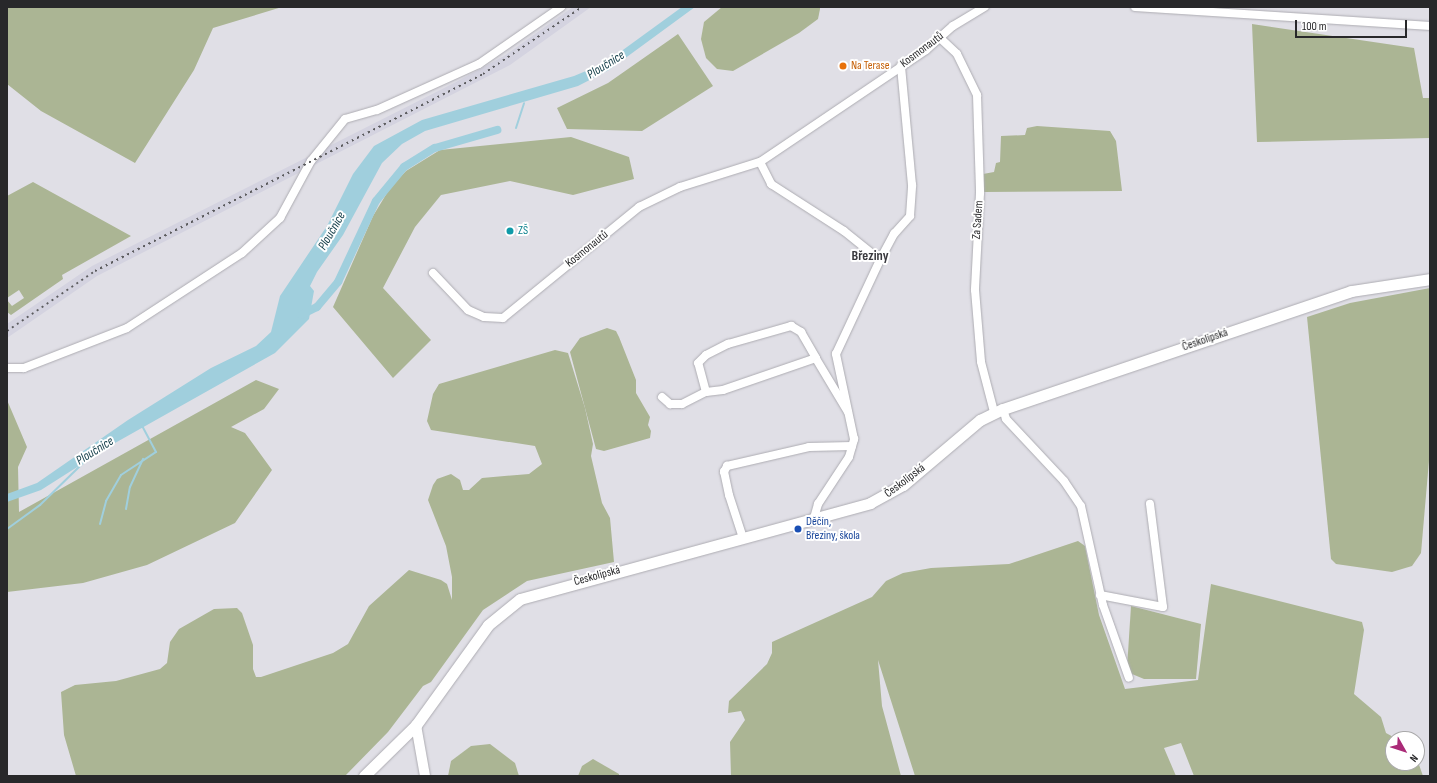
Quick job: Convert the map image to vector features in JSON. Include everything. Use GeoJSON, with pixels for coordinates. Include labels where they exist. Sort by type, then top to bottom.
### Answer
{"type":"FeatureCollection","features":[{"type":"Feature","properties":{"kind":"main road","name":"Českolipská"},"geometry":{"type":"LineString","coordinates":[[364,776],[416,726],[488,626],[520,599],[870,503],[903,485],[966,431],[998,411],[1351,291],[1430,280]]}},
{"type":"Feature","properties":{"kind":"street"},"geometry":{"type":"LineString","coordinates":[[7,368],[24,368],[127,328],[242,254],[280,218],[311,162],[345,118],[377,110],[479,64],[561,7]]}},
{"type":"Feature","properties":{"kind":"street","name":"Kosmonautů"},"geometry":{"type":"LineString","coordinates":[[433,273],[468,310],[484,317],[503,318],[640,207],[680,187],[760,162],[940,38],[976,10],[985,7]]}},
{"type":"Feature","properties":{"kind":"street"},"geometry":{"type":"LineString","coordinates":[[1135,7],[1430,26]]}},
{"type":"Feature","properties":{"kind":"street","name":"Za Sadem"},"geometry":{"type":"LineString","coordinates":[[940,38],[957,54],[977,96],[980,193],[975,290],[981,362],[998,411],[1075,494],[1084,516],[1100,595],[1129,678]]}},
{"type":"Feature","properties":{"kind":"street"},"geometry":{"type":"LineString","coordinates":[[814,518],[818,504],[849,457],[852,446],[853,420],[836,354],[880,260],[894,234],[910,216],[912,185],[900,66]]}},
{"type":"Feature","properties":{"kind":"street"},"geometry":{"type":"LineString","coordinates":[[760,162],[771,184],[844,231],[880,260]]}},
{"type":"Feature","properties":{"kind":"street"},"geometry":{"type":"LineString","coordinates":[[706,392],[698,364],[706,355],[728,344],[791,326],[801,332],[853,420]]}},
{"type":"Feature","properties":{"kind":"street"},"geometry":{"type":"LineString","coordinates":[[662,397],[670,404],[682,404],[706,392],[723,390],[815,357]]}},
{"type":"Feature","properties":{"kind":"street"},"geometry":{"type":"LineString","coordinates":[[743,538],[729,495],[724,472],[727,466],[809,447],[852,446]]}},
{"type":"Feature","properties":{"kind":"street"},"geometry":{"type":"LineString","coordinates":[[1100,595],[1163,607],[1150,504]]}},
{"type":"Feature","properties":{"kind":"street"},"geometry":{"type":"LineString","coordinates":[[416,726],[425,776]]}},
{"type":"Feature","properties":{"kind":"shaded area"},"geometry":{"type":"Polygon","coordinates":[[[573,7],[591,7],[510,65],[97,276],[7,338],[7,324],[92,266],[456,82],[504,56],[573,7]]]}},
{"type":"Feature","properties":{"kind":"green space"},"geometry":{"type":"Polygon","coordinates":[[[7,7],[282,7],[213,28],[194,70],[135,163],[41,111],[7,84],[7,7]]]}},
{"type":"Feature","properties":{"kind":"green space"},"geometry":{"type":"Polygon","coordinates":[[[722,7],[820,7],[820,9],[818,19],[799,33],[733,71],[717,69],[706,58],[701,39],[704,22],[722,7]]]}},
{"type":"Feature","properties":{"kind":"green space"},"geometry":{"type":"Polygon","coordinates":[[[1252,24],[1414,48],[1423,98],[1430,98],[1430,138],[1257,142],[1252,24]]]}},
{"type":"Feature","properties":{"kind":"green space"},"geometry":{"type":"Polygon","coordinates":[[[678,34],[713,86],[642,131],[567,129],[557,108],[608,83],[678,34]]]}},
{"type":"Feature","properties":{"kind":"green space"},"geometry":{"type":"Polygon","coordinates":[[[1037,126],[1110,131],[1116,141],[1122,191],[983,192],[983,174],[994,172],[996,163],[1000,162],[1001,136],[1025,135],[1027,128],[1037,126]]]}},
{"type":"Feature","properties":{"kind":"green space"},"geometry":{"type":"Polygon","coordinates":[[[571,137],[629,157],[634,179],[573,195],[510,181],[441,195],[415,227],[383,288],[431,340],[393,378],[333,307],[373,216],[390,188],[406,171],[440,150],[571,137]]]}},
{"type":"Feature","properties":{"kind":"green space"},"geometry":{"type":"Polygon","coordinates":[[[33,182],[131,236],[62,275],[63,279],[11,315],[7,312],[7,300],[12,306],[24,298],[19,290],[7,298],[7,196],[33,182]]]}},
{"type":"Feature","properties":{"kind":"green space"},"geometry":{"type":"Polygon","coordinates":[[[1430,288],[1430,449],[1421,553],[1412,566],[1392,572],[1336,564],[1331,559],[1307,317],[1350,303],[1430,288]]]}},
{"type":"Feature","properties":{"kind":"green space"},"geometry":{"type":"Polygon","coordinates":[[[607,328],[616,331],[619,337],[636,380],[636,393],[650,417],[648,425],[651,431],[650,438],[604,451],[596,449],[570,352],[580,338],[607,328]]]}},
{"type":"Feature","properties":{"kind":"green space"},"geometry":{"type":"Polygon","coordinates":[[[555,350],[568,353],[585,408],[593,444],[591,456],[602,503],[610,518],[614,562],[527,581],[483,610],[431,682],[423,686],[388,732],[345,776],[76,776],[64,735],[61,692],[75,685],[116,681],[160,669],[167,663],[170,642],[179,629],[214,609],[237,608],[242,613],[253,645],[253,669],[256,677],[261,677],[333,653],[348,644],[369,606],[409,570],[441,580],[447,584],[452,600],[452,577],[446,546],[428,500],[433,485],[437,479],[451,474],[460,480],[463,490],[469,490],[482,478],[529,474],[542,464],[535,446],[431,430],[427,421],[433,394],[439,384],[555,350]]]}},
{"type":"Feature","properties":{"kind":"green space"},"geometry":{"type":"Polygon","coordinates":[[[256,380],[279,389],[264,409],[231,427],[245,433],[272,470],[235,523],[147,565],[83,583],[7,592],[7,400],[27,447],[18,467],[19,512],[256,380]]]}},
{"type":"Feature","properties":{"kind":"green space"},"geometry":{"type":"Polygon","coordinates":[[[1078,541],[1085,546],[1099,615],[1125,689],[1198,680],[1211,584],[1362,622],[1364,630],[1354,694],[1381,717],[1385,731],[1385,771],[1421,771],[1423,776],[1194,776],[1181,743],[1164,748],[1176,776],[915,776],[878,660],[882,706],[901,776],[731,776],[730,742],[745,720],[741,711],[728,713],[729,701],[767,664],[772,653],[772,642],[872,597],[886,581],[903,573],[931,568],[1009,564],[1078,541]]]}},
{"type":"Feature","properties":{"kind":"green space"},"geometry":{"type":"Polygon","coordinates":[[[1131,606],[1201,624],[1196,679],[1144,679],[1132,674],[1127,668],[1131,606]]]}},
{"type":"Feature","properties":{"kind":"green space"},"geometry":{"type":"Polygon","coordinates":[[[490,744],[515,763],[519,776],[448,776],[451,761],[471,746],[490,744]]]}},
{"type":"Feature","properties":{"kind":"green space"},"geometry":{"type":"Polygon","coordinates":[[[593,759],[619,774],[619,776],[578,776],[582,766],[593,759]]]}},
{"type":"Feature","properties":{"kind":"water","name":"Ploučnice"},"geometry":{"type":"Polygon","coordinates":[[[682,7],[695,7],[609,70],[578,86],[425,131],[402,144],[382,163],[343,235],[317,272],[310,286],[314,291],[309,319],[275,353],[115,443],[41,490],[7,502],[7,494],[37,483],[128,420],[211,368],[256,346],[271,332],[280,296],[327,226],[353,174],[374,146],[422,120],[574,76],[605,63],[682,7]]]}},
{"type":"Feature","properties":{"kind":"waterway"},"geometry":{"type":"LineString","coordinates":[[516,128],[524,103]]}},
{"type":"Feature","properties":{"kind":"waterway"},"geometry":{"type":"LineString","coordinates":[[301,315],[317,307],[338,282],[376,201],[404,167],[435,148],[497,130]]}},
{"type":"Feature","properties":{"kind":"waterway"},"geometry":{"type":"LineString","coordinates":[[100,524],[106,501],[121,475],[156,452],[142,426]]}},
{"type":"Feature","properties":{"kind":"waterway"},"geometry":{"type":"LineString","coordinates":[[126,509],[130,487],[143,459]]}},
{"type":"Feature","properties":{"kind":"waterway","name":"Ploučnice"},"geometry":{"type":"LineString","coordinates":[[7,529],[40,505],[84,462]]}},
{"type":"Feature","properties":{"kind":"railway"},"geometry":{"type":"LineString","coordinates":[[7,331],[95,271],[483,74],[582,7]]}},
{"type":"Feature","properties":{"kind":"place","name":"Na Terase"},"geometry":{"type":"Point","coordinates":[843,66]}},
{"type":"Feature","properties":{"kind":"place","name":"ZŠ"},"geometry":{"type":"Point","coordinates":[510,231]}},
{"type":"Feature","properties":{"kind":"place","name":"Děčín, Březiny, škola"},"geometry":{"type":"Point","coordinates":[798,529]}},
{"type":"Feature","properties":{"kind":"district","name":"Březiny"},"geometry":{"type":"Point","coordinates":[870,256]}}]}
